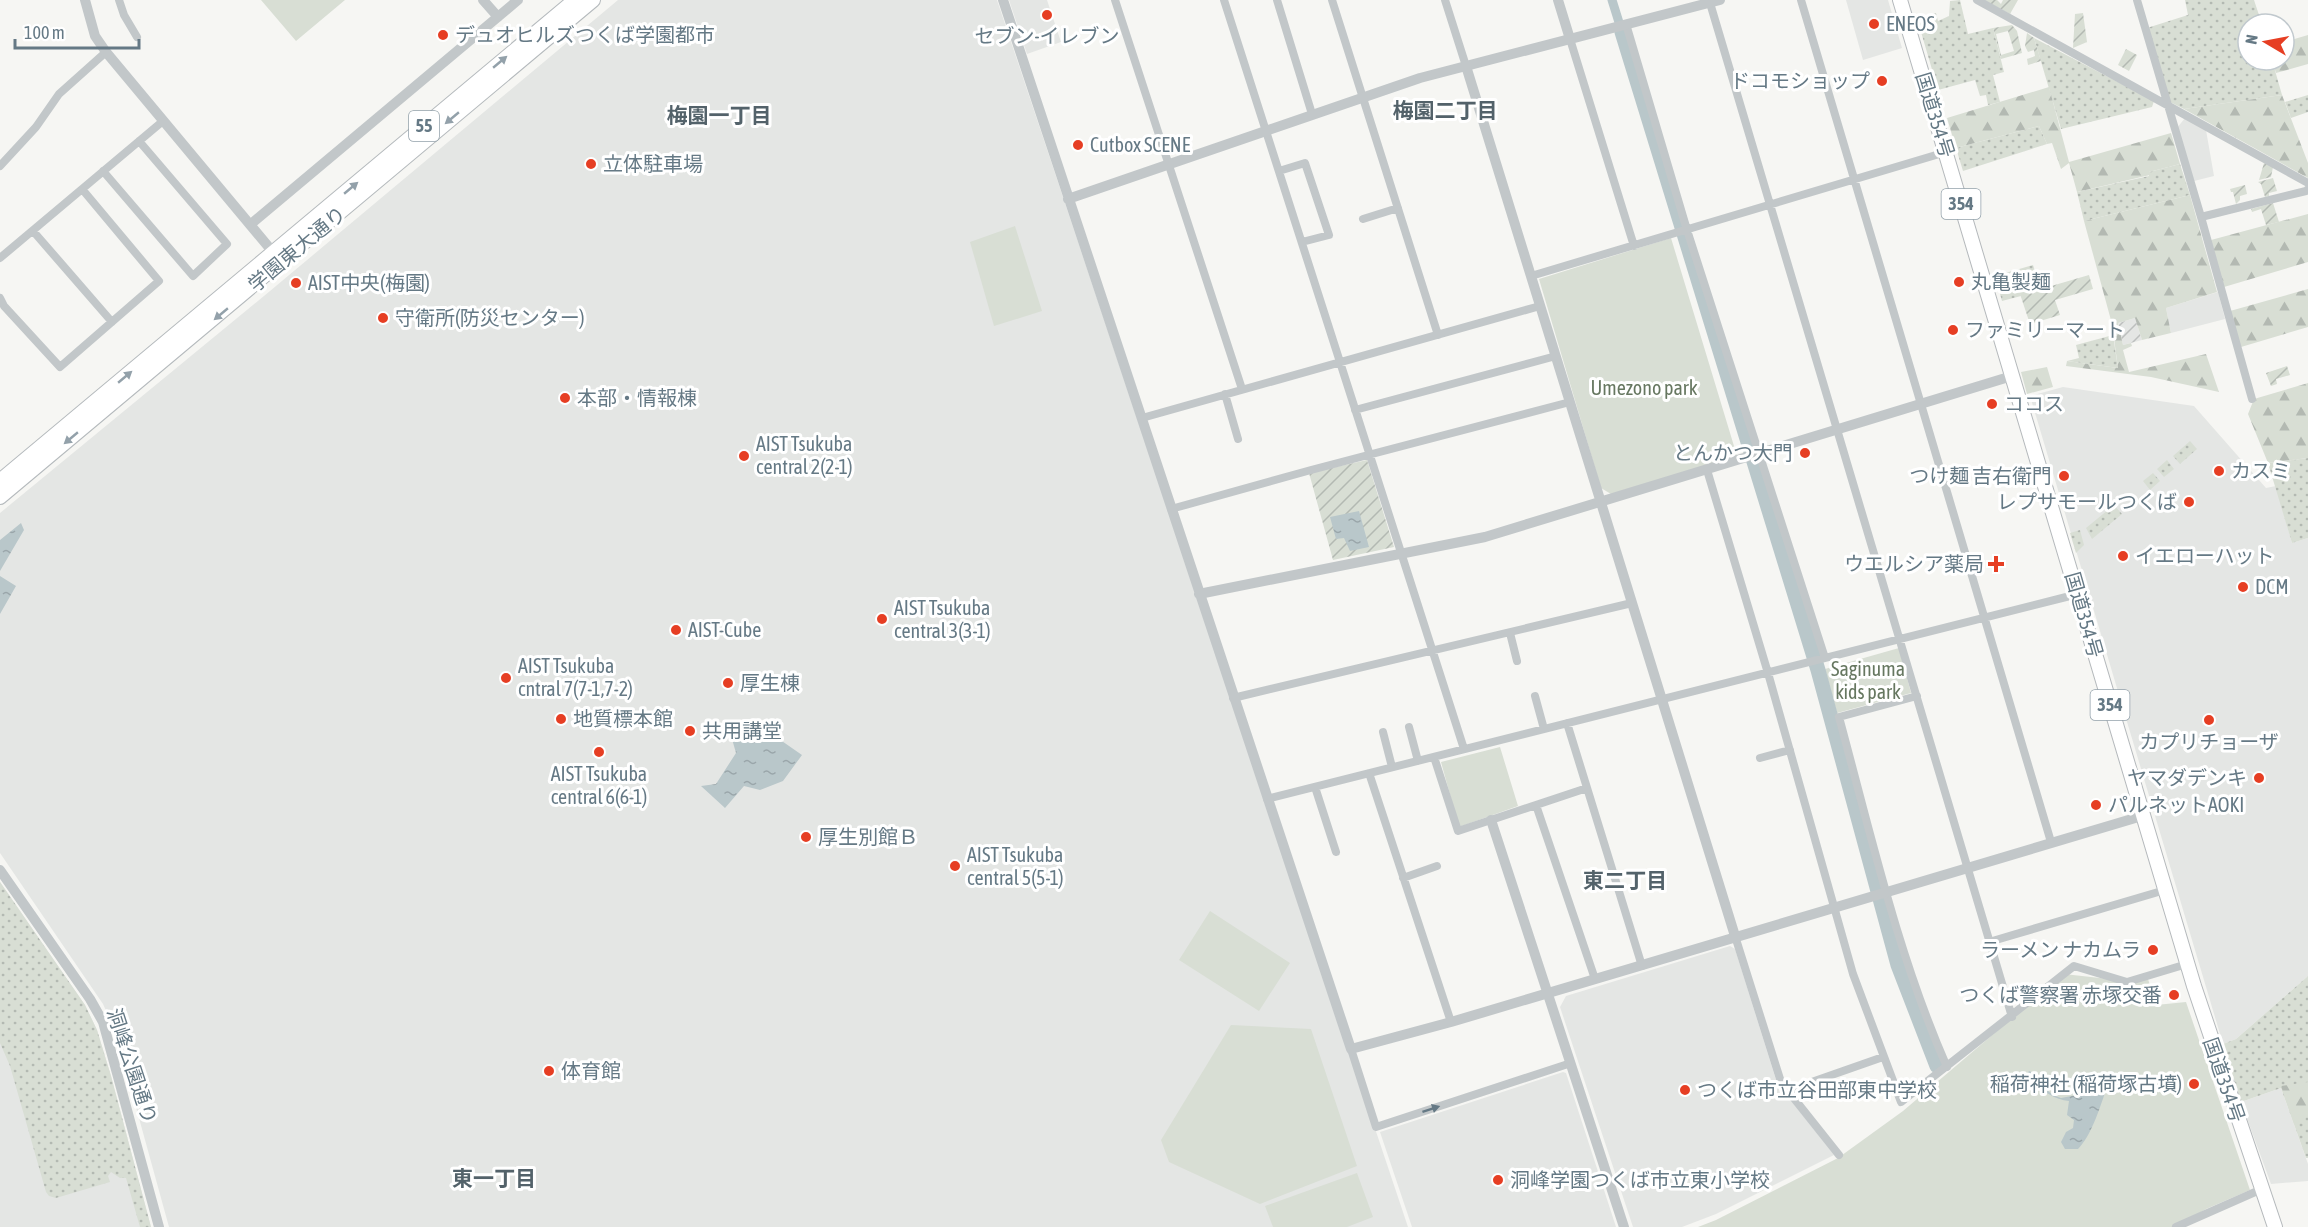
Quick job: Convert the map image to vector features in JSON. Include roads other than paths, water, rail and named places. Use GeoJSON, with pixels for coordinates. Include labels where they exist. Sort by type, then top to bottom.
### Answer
{"type":"FeatureCollection","features":[{"type":"Feature","properties":{"kind":"main road","name":"学園東大通り"},"geometry":{"type":"LineString","coordinates":[[0,497],[574,0]]}},
{"type":"Feature","properties":{"kind":"main road","name":"学園東大通り"},"geometry":{"type":"LineString","coordinates":[[0,481],[278,258],[593,0]]}},
{"type":"Feature","properties":{"kind":"main road","name":"国道354号"},"geometry":{"type":"LineString","coordinates":[[1900,0],[2142,816],[2215,1054],[2275,1227]]}},
{"type":"Feature","properties":{"kind":"street"},"geometry":{"type":"LineString","coordinates":[[85,0],[95,36],[106,52],[278,258]]}},
{"type":"Feature","properties":{"kind":"street"},"geometry":{"type":"LineString","coordinates":[[119,0],[123,15],[137,37]]}},
{"type":"Feature","properties":{"kind":"street"},"geometry":{"type":"LineString","coordinates":[[483,0],[498,17]]}},
{"type":"Feature","properties":{"kind":"street"},"geometry":{"type":"LineString","coordinates":[[251,224],[518,0]]}},
{"type":"Feature","properties":{"kind":"street"},"geometry":{"type":"LineString","coordinates":[[1003,0],[1376,1127],[1571,1063]]}},
{"type":"Feature","properties":{"kind":"street"},"geometry":{"type":"LineString","coordinates":[[1115,0],[1242,389]]}},
{"type":"Feature","properties":{"kind":"street"},"geometry":{"type":"LineString","coordinates":[[1224,0],[1464,749]]}},
{"type":"Feature","properties":{"kind":"street"},"geometry":{"type":"LineString","coordinates":[[1277,0],[1312,114]]}},
{"type":"Feature","properties":{"kind":"street"},"geometry":{"type":"LineString","coordinates":[[1332,0],[1438,335]]}},
{"type":"Feature","properties":{"kind":"street"},"geometry":{"type":"LineString","coordinates":[[1445,0],[1781,1082],[1839,1155]]}},
{"type":"Feature","properties":{"kind":"street"},"geometry":{"type":"LineString","coordinates":[[1558,0],[1634,246]]}},
{"type":"Feature","properties":{"kind":"street"},"geometry":{"type":"LineString","coordinates":[[1801,0],[2051,842]]}},
{"type":"Feature","properties":{"kind":"street"},"geometry":{"type":"LineString","coordinates":[[1977,0],[2308,183]]}},
{"type":"Feature","properties":{"kind":"street"},"geometry":{"type":"LineString","coordinates":[[2137,0],[2252,399]]}},
{"type":"Feature","properties":{"kind":"street"},"geometry":{"type":"LineString","coordinates":[[1068,199],[1363,97],[1466,66],[1715,1],[1771,206],[2012,1017]]}},
{"type":"Feature","properties":{"kind":"street"},"geometry":{"type":"LineString","coordinates":[[1622,25],[1825,658]]}},
{"type":"Feature","properties":{"kind":"street"},"geometry":{"type":"LineString","coordinates":[[0,166],[36,127],[59,94],[106,52]]}},
{"type":"Feature","properties":{"kind":"street"},"geometry":{"type":"LineString","coordinates":[[0,258],[163,121]]}},
{"type":"Feature","properties":{"kind":"street"},"geometry":{"type":"LineString","coordinates":[[103,171],[193,276],[227,244],[139,141]]}},
{"type":"Feature","properties":{"kind":"street"},"geometry":{"type":"LineString","coordinates":[[1531,276],[1946,152]]}},
{"type":"Feature","properties":{"kind":"street"},"geometry":{"type":"LineString","coordinates":[[1279,171],[1305,163],[1329,235],[1302,242]]}},
{"type":"Feature","properties":{"kind":"street"},"geometry":{"type":"LineString","coordinates":[[0,298],[4,306],[60,367],[159,280],[82,189]]}},
{"type":"Feature","properties":{"kind":"street"},"geometry":{"type":"LineString","coordinates":[[2201,217],[2308,189]]}},
{"type":"Feature","properties":{"kind":"street"},"geometry":{"type":"LineString","coordinates":[[1364,219],[1398,208]]}},
{"type":"Feature","properties":{"kind":"street"},"geometry":{"type":"LineString","coordinates":[[33,231],[112,322]]}},
{"type":"Feature","properties":{"kind":"street"},"geometry":{"type":"LineString","coordinates":[[1142,418],[1540,306]]}},
{"type":"Feature","properties":{"kind":"street"},"geometry":{"type":"LineString","coordinates":[[1355,410],[1556,356]]}},
{"type":"Feature","properties":{"kind":"street"},"geometry":{"type":"LineString","coordinates":[[1199,594],[1485,537],[2012,376]]}},
{"type":"Feature","properties":{"kind":"street"},"geometry":{"type":"LineString","coordinates":[[1225,394],[1238,439]]}},
{"type":"Feature","properties":{"kind":"street"},"geometry":{"type":"LineString","coordinates":[[1171,509],[1570,402]]}},
{"type":"Feature","properties":{"kind":"street"},"geometry":{"type":"LineString","coordinates":[[1707,470],[1768,673],[1853,974],[1901,1102],[2074,966],[2127,982],[2187,963]]}},
{"type":"Feature","properties":{"kind":"street"},"geometry":{"type":"LineString","coordinates":[[1267,799],[2078,594]]}},
{"type":"Feature","properties":{"kind":"street"},"geometry":{"type":"LineString","coordinates":[[1233,698],[1632,603]]}},
{"type":"Feature","properties":{"kind":"street"},"geometry":{"type":"LineString","coordinates":[[1510,633],[1518,661]]}},
{"type":"Feature","properties":{"kind":"street"},"geometry":{"type":"LineString","coordinates":[[1534,696],[1544,729]]}},
{"type":"Feature","properties":{"kind":"street"},"geometry":{"type":"LineString","coordinates":[[1917,696],[1839,717],[1884,893],[1918,996],[1947,1067]]}},
{"type":"Feature","properties":{"kind":"street"},"geometry":{"type":"LineString","coordinates":[[1567,723],[1641,966]]}},
{"type":"Feature","properties":{"kind":"street"},"geometry":{"type":"LineString","coordinates":[[1409,728],[1418,761]]}},
{"type":"Feature","properties":{"kind":"street"},"geometry":{"type":"LineString","coordinates":[[1383,732],[1392,768]]}},
{"type":"Feature","properties":{"kind":"street"},"geometry":{"type":"LineString","coordinates":[[1760,758],[1790,750]]}},
{"type":"Feature","properties":{"kind":"street"},"geometry":{"type":"LineString","coordinates":[[1434,757],[1458,831],[1587,788]]}},
{"type":"Feature","properties":{"kind":"street"},"geometry":{"type":"LineString","coordinates":[[1369,773],[1452,1022]]}},
{"type":"Feature","properties":{"kind":"street"},"geometry":{"type":"LineString","coordinates":[[1315,787],[1336,852]]}},
{"type":"Feature","properties":{"kind":"street"},"geometry":{"type":"LineString","coordinates":[[1536,805],[1595,979]]}},
{"type":"Feature","properties":{"kind":"street"},"geometry":{"type":"LineString","coordinates":[[1352,1049],[1452,1022],[2142,816]]}},
{"type":"Feature","properties":{"kind":"street"},"geometry":{"type":"LineString","coordinates":[[1491,820],[1624,1227]]}},
{"type":"Feature","properties":{"kind":"street"},"geometry":{"type":"LineString","coordinates":[[1404,878],[1437,866]]}},
{"type":"Feature","properties":{"kind":"street","name":"洞峰公園通り"},"geometry":{"type":"LineString","coordinates":[[0,870],[90,999],[103,1022],[159,1227]]}},
{"type":"Feature","properties":{"kind":"street"},"geometry":{"type":"LineString","coordinates":[[1989,942],[2165,890]]}},
{"type":"Feature","properties":{"kind":"street"},"geometry":{"type":"LineString","coordinates":[[1786,1091],[1883,1056]]}},
{"type":"Feature","properties":{"kind":"street"},"geometry":{"type":"LineString","coordinates":[[2179,1226],[2262,1189]]}},
{"type":"Feature","properties":{"kind":"water"},"geometry":{"type":"Polygon","coordinates":[[[1359,511],[1369,547],[1350,551],[1344,538],[1336,539],[1330,517],[1359,511]]]}},
{"type":"Feature","properties":{"kind":"water"},"geometry":{"type":"Polygon","coordinates":[[[21,523],[24,530],[0,571],[0,540],[21,523]]]}},
{"type":"Feature","properties":{"kind":"water"},"geometry":{"type":"Polygon","coordinates":[[[0,576],[16,586],[0,614],[0,576]]]}},
{"type":"Feature","properties":{"kind":"water"},"geometry":{"type":"Polygon","coordinates":[[[766,730],[802,755],[783,781],[760,790],[744,786],[725,808],[701,786],[716,784],[736,753],[732,739],[766,730]]]}},
{"type":"Feature","properties":{"kind":"water"},"geometry":{"type":"Polygon","coordinates":[[[2030,1071],[2042,1086],[2061,1098],[2092,1092],[2099,1085],[2105,1093],[2091,1130],[2078,1149],[2065,1149],[2061,1142],[2066,1132],[2073,1128],[2074,1120],[2067,1115],[2069,1101],[2057,1098],[2045,1092],[2031,1078],[2028,1072],[2030,1071]]]}},
{"type":"Feature","properties":{"kind":"waterway"},"geometry":{"type":"LineString","coordinates":[[1612,0],[1622,32]]}},
{"type":"Feature","properties":{"kind":"waterway"},"geometry":{"type":"LineString","coordinates":[[1622,32],[1818,670],[1898,965],[1937,1066]]}},
{"type":"Feature","properties":{"kind":"place","name":"セブン-イレブン"},"geometry":{"type":"Point","coordinates":[1047,15]}},
{"type":"Feature","properties":{"kind":"place","name":"ENEOS"},"geometry":{"type":"Point","coordinates":[1874,24]}},
{"type":"Feature","properties":{"kind":"place","name":"デュオヒルズつくば学園都市"},"geometry":{"type":"Point","coordinates":[443,35]}},
{"type":"Feature","properties":{"kind":"place","name":"ドコモショップ"},"geometry":{"type":"Point","coordinates":[1882,81]}},
{"type":"Feature","properties":{"kind":"place","name":"Cutbox SCENE"},"geometry":{"type":"Point","coordinates":[1078,145]}},
{"type":"Feature","properties":{"kind":"place","name":"立体駐車場"},"geometry":{"type":"Point","coordinates":[591,164]}},
{"type":"Feature","properties":{"kind":"place","name":"丸亀製麺"},"geometry":{"type":"Point","coordinates":[1959,282]}},
{"type":"Feature","properties":{"kind":"place","name":"AIST中央(梅園)"},"geometry":{"type":"Point","coordinates":[296,283]}},
{"type":"Feature","properties":{"kind":"place","name":"守衛所(防災センター)"},"geometry":{"type":"Point","coordinates":[383,318]}},
{"type":"Feature","properties":{"kind":"place","name":"ファミリーマート"},"geometry":{"type":"Point","coordinates":[1953,330]}},
{"type":"Feature","properties":{"kind":"place","name":"本部・情報棟"},"geometry":{"type":"Point","coordinates":[565,398]}},
{"type":"Feature","properties":{"kind":"place","name":"ココス"},"geometry":{"type":"Point","coordinates":[1992,404]}},
{"type":"Feature","properties":{"kind":"place","name":"とんかつ大門"},"geometry":{"type":"Point","coordinates":[1805,453]}},
{"type":"Feature","properties":{"kind":"place","name":"AIST Tsukuba central 2(2-1)"},"geometry":{"type":"Point","coordinates":[744,456]}},
{"type":"Feature","properties":{"kind":"place","name":"カスミ"},"geometry":{"type":"Point","coordinates":[2219,471]}},
{"type":"Feature","properties":{"kind":"place","name":"つけ麺 吉右衛門"},"geometry":{"type":"Point","coordinates":[2064,476]}},
{"type":"Feature","properties":{"kind":"place","name":"レプサモールつくば"},"geometry":{"type":"Point","coordinates":[2189,502]}},
{"type":"Feature","properties":{"kind":"place","name":"イエローハット"},"geometry":{"type":"Point","coordinates":[2123,556]}},
{"type":"Feature","properties":{"kind":"place","name":"ウエルシア薬局"},"geometry":{"type":"Point","coordinates":[1996,564]}},
{"type":"Feature","properties":{"kind":"place","name":"DCM"},"geometry":{"type":"Point","coordinates":[2243,587]}},
{"type":"Feature","properties":{"kind":"place","name":"AIST Tsukuba central 3(3-1)"},"geometry":{"type":"Point","coordinates":[882,619]}},
{"type":"Feature","properties":{"kind":"place","name":"AIST-Cube"},"geometry":{"type":"Point","coordinates":[676,630]}},
{"type":"Feature","properties":{"kind":"place","name":"AIST Tsukuba cntral 7(7-1,7-2)"},"geometry":{"type":"Point","coordinates":[506,678]}},
{"type":"Feature","properties":{"kind":"place","name":"厚生棟"},"geometry":{"type":"Point","coordinates":[728,683]}},
{"type":"Feature","properties":{"kind":"place","name":"地質標本館"},"geometry":{"type":"Point","coordinates":[561,719]}},
{"type":"Feature","properties":{"kind":"place","name":"カプリチョーザ"},"geometry":{"type":"Point","coordinates":[2209,720]}},
{"type":"Feature","properties":{"kind":"place","name":"共用講堂"},"geometry":{"type":"Point","coordinates":[690,731]}},
{"type":"Feature","properties":{"kind":"place","name":"AIST Tsukuba central 6(6-1)"},"geometry":{"type":"Point","coordinates":[599,752]}},
{"type":"Feature","properties":{"kind":"place","name":"ヤマダデンキ"},"geometry":{"type":"Point","coordinates":[2259,778]}},
{"type":"Feature","properties":{"kind":"place","name":"パルネットAOKI"},"geometry":{"type":"Point","coordinates":[2096,805]}},
{"type":"Feature","properties":{"kind":"place","name":"厚生別館Ｂ"},"geometry":{"type":"Point","coordinates":[806,837]}},
{"type":"Feature","properties":{"kind":"place","name":"AIST Tsukuba central 5(5-1)"},"geometry":{"type":"Point","coordinates":[955,866]}},
{"type":"Feature","properties":{"kind":"place","name":"ラーメン ナカムラ"},"geometry":{"type":"Point","coordinates":[2153,950]}},
{"type":"Feature","properties":{"kind":"place","name":"つくば警察署 赤塚交番"},"geometry":{"type":"Point","coordinates":[2174,995]}},
{"type":"Feature","properties":{"kind":"place","name":"体育館"},"geometry":{"type":"Point","coordinates":[549,1071]}},
{"type":"Feature","properties":{"kind":"place","name":"稲荷神社 (稲荷塚古墳)"},"geometry":{"type":"Point","coordinates":[2194,1084]}},
{"type":"Feature","properties":{"kind":"place","name":"つくば市立谷田部東中学校"},"geometry":{"type":"Point","coordinates":[1685,1090]}},
{"type":"Feature","properties":{"kind":"place","name":"洞峰学園つくば市立東小学校"},"geometry":{"type":"Point","coordinates":[1498,1180]}},
{"type":"Feature","properties":{"kind":"district","name":"梅園二丁目"},"geometry":{"type":"Point","coordinates":[1445,111]}},
{"type":"Feature","properties":{"kind":"district","name":"梅園一丁目"},"geometry":{"type":"Point","coordinates":[719,116]}},
{"type":"Feature","properties":{"kind":"district","name":"東二丁目"},"geometry":{"type":"Point","coordinates":[1625,881]}},
{"type":"Feature","properties":{"kind":"district","name":"東一丁目"},"geometry":{"type":"Point","coordinates":[494,1179]}},
{"type":"Feature","properties":{"kind":"park label","name":"Umezono park"},"geometry":{"type":"Point","coordinates":[1644,388]}},
{"type":"Feature","properties":{"kind":"park label","name":"Saginuma kids park"},"geometry":{"type":"Point","coordinates":[1868,680]}}]}
